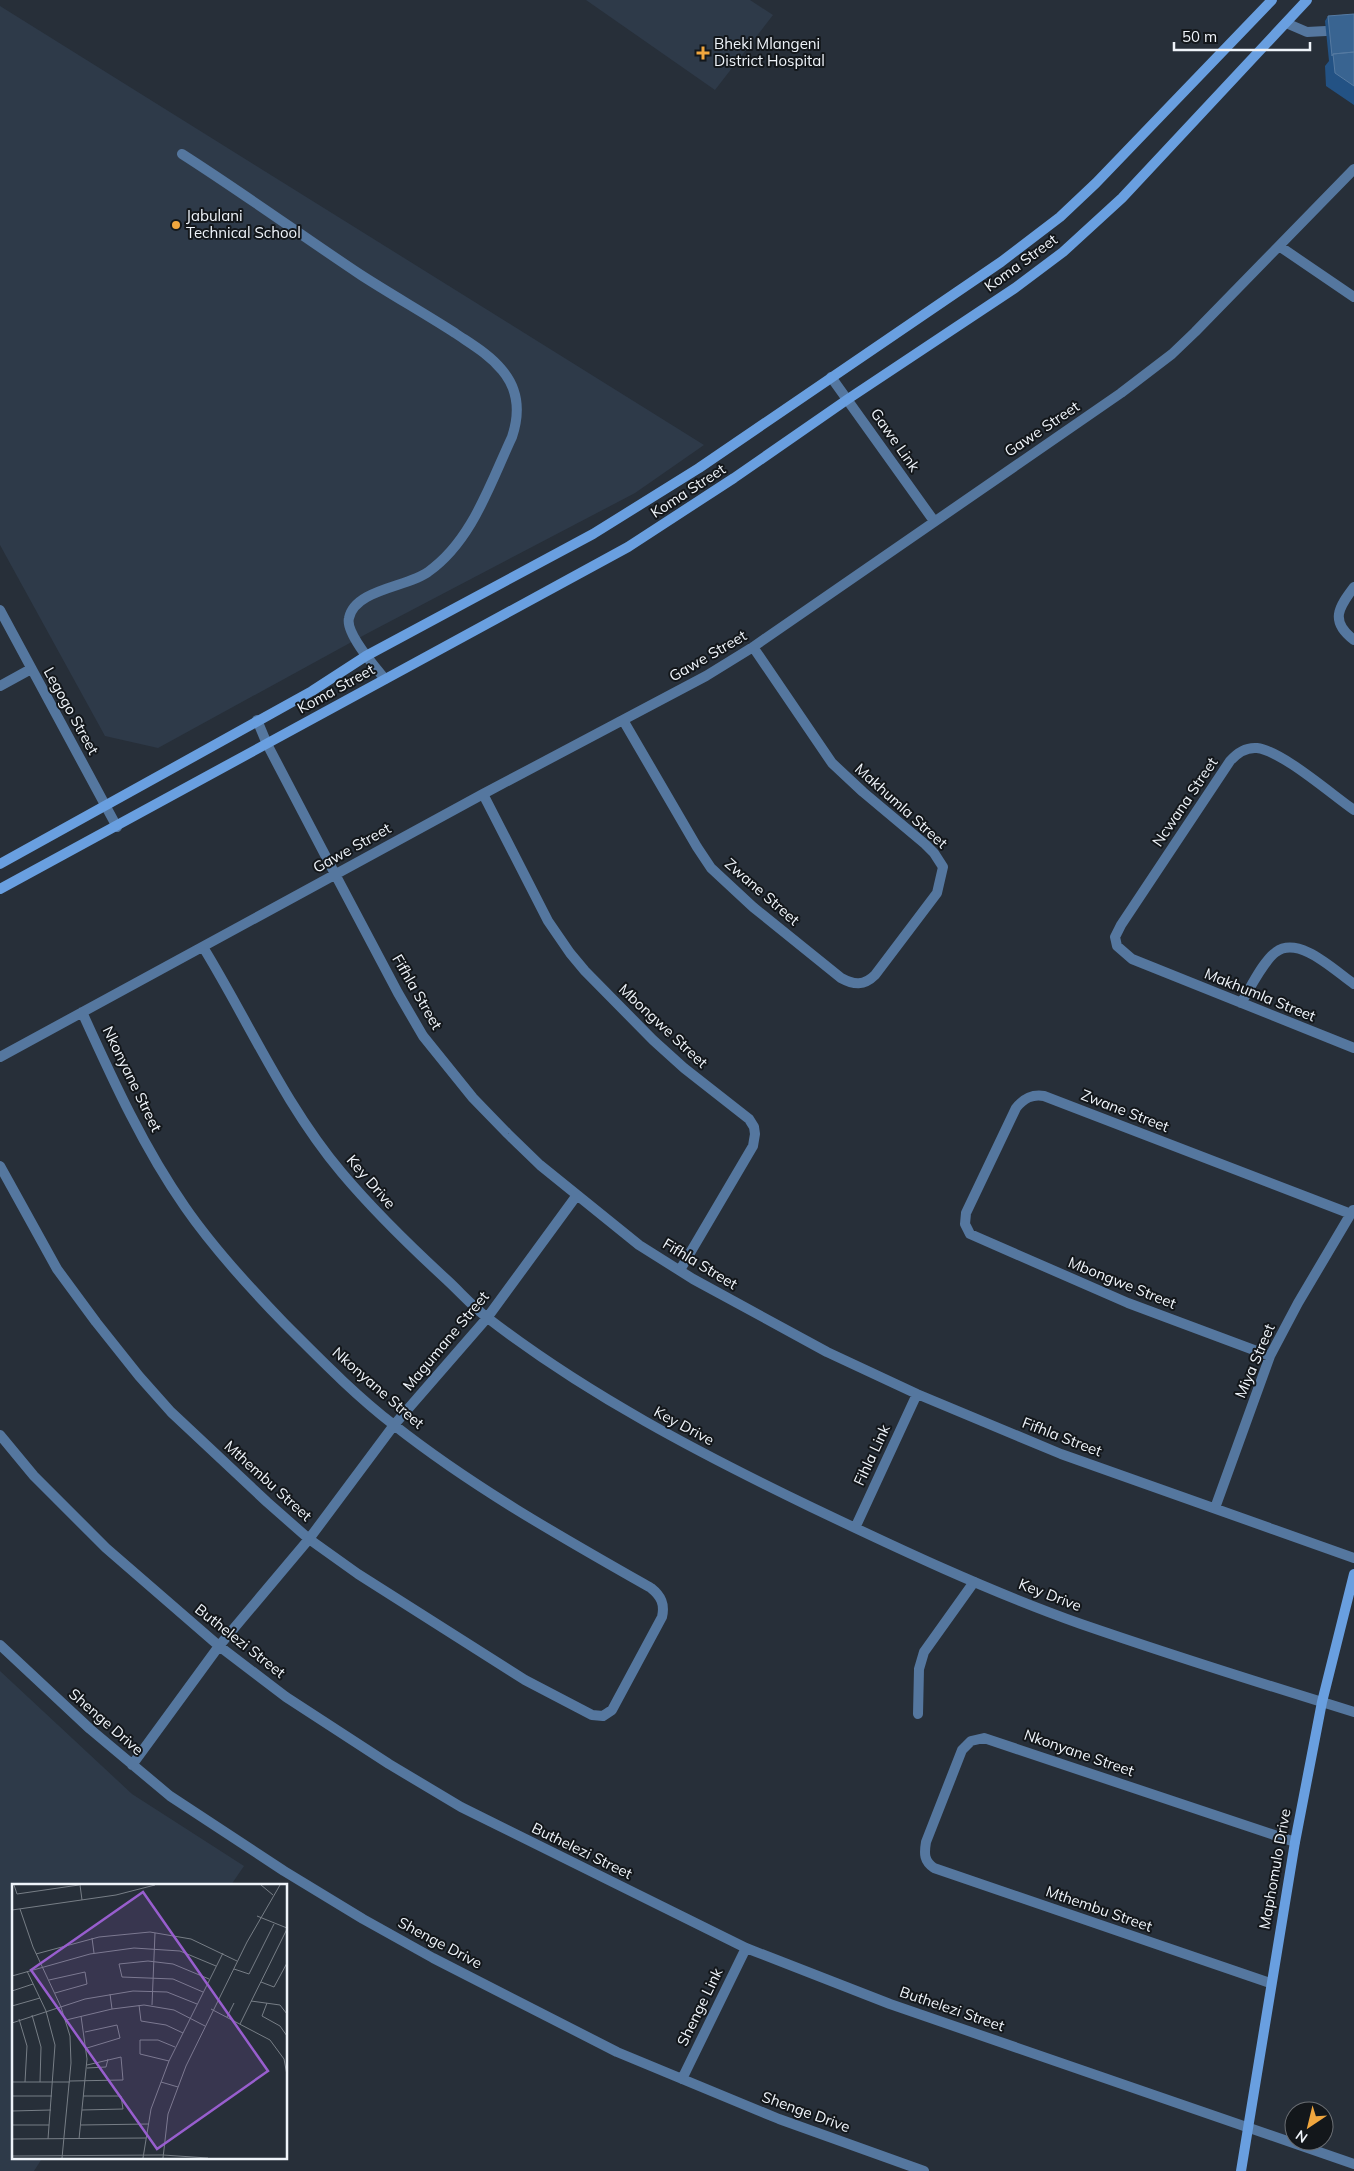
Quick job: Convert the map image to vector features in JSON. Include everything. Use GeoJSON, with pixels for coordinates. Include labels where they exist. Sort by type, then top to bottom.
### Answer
{"type":"FeatureCollection","features":[{"type":"Feature","properties":{"kind":"main road","name":"Koma Street"},"geometry":{"type":"LineString","coordinates":[[0,864],[106,807],[257,720],[312,691],[366,656],[627,514],[699,468],[1001,262],[1060,217],[1096,183],[1272,0]]}},
{"type":"Feature","properties":{"kind":"main road","name":"Koma Street"},"geometry":{"type":"LineString","coordinates":[[0,889],[117,827],[628,547],[666,524],[1014,288],[1063,252],[1122,198],[1307,0]]}},
{"type":"Feature","properties":{"kind":"main road","name":"Maphomulo Drive"},"geometry":{"type":"LineString","coordinates":[[1241,2171],[1270,1983],[1295,1842],[1322,1702],[1354,1574]]}},
{"type":"Feature","properties":{"kind":"street"},"geometry":{"type":"LineString","coordinates":[[1286,23],[1307,32],[1326,31]]}},
{"type":"Feature","properties":{"kind":"street"},"geometry":{"type":"LineString","coordinates":[[182,154],[248,196],[362,275],[422,311],[482,351],[502,370],[513,386],[517,404],[517,422],[512,438],[469,526],[457,545],[418,579],[384,588],[367,597],[350,614],[349,626],[366,656],[385,679]]}},
{"type":"Feature","properties":{"kind":"street","name":"Gawe Street"},"geometry":{"type":"LineString","coordinates":[[0,1057],[483,794],[706,676],[754,647],[1121,393],[1172,354],[1354,168]]}},
{"type":"Feature","properties":{"kind":"street"},"geometry":{"type":"LineString","coordinates":[[1279,246],[1354,297]]}},
{"type":"Feature","properties":{"kind":"street","name":"Gawe Link"},"geometry":{"type":"LineString","coordinates":[[831,377],[934,521]]}},
{"type":"Feature","properties":{"kind":"street"},"geometry":{"type":"LineString","coordinates":[[1353,639],[1341,626],[1338,616],[1341,607],[1354,587]]}},
{"type":"Feature","properties":{"kind":"street","name":"Legogo Street"},"geometry":{"type":"LineString","coordinates":[[0,610],[117,827]]}},
{"type":"Feature","properties":{"kind":"street","name":"Makhumla Street"},"geometry":{"type":"LineString","coordinates":[[754,647],[832,763],[863,792],[925,844],[934,853],[942,867],[938,893],[875,975],[860,984]]}},
{"type":"Feature","properties":{"kind":"street"},"geometry":{"type":"LineString","coordinates":[[0,686],[31,669]]}},
{"type":"Feature","properties":{"kind":"street","name":"Fifhla Street"},"geometry":{"type":"LineString","coordinates":[[257,720],[267,744],[398,994],[423,1036],[473,1098],[540,1166],[639,1245],[827,1352],[917,1394],[1061,1454],[1354,1558]]}},
{"type":"Feature","properties":{"kind":"street","name":"Zwane Street"},"geometry":{"type":"LineString","coordinates":[[623,720],[697,847],[721,878],[753,907],[841,978],[860,984]]}},
{"type":"Feature","properties":{"kind":"street","name":"Ncwana Street"},"geometry":{"type":"LineString","coordinates":[[1117,932],[1230,761],[1241,751],[1258,749],[1277,755],[1354,810]]}},
{"type":"Feature","properties":{"kind":"street","name":"Mbongwe Street"},"geometry":{"type":"LineString","coordinates":[[483,794],[548,920],[570,953],[585,971],[653,1040],[684,1068],[744,1115],[754,1127],[756,1134],[753,1146],[680,1270]]}},
{"type":"Feature","properties":{"kind":"street","name":"Makhumla Street"},"geometry":{"type":"LineString","coordinates":[[1117,932],[1115,937],[1117,946],[1132,959],[1354,1048]]}},
{"type":"Feature","properties":{"kind":"street","name":"Key Drive"},"geometry":{"type":"LineString","coordinates":[[203,947],[285,1092],[316,1140],[340,1171],[375,1210],[487,1318],[567,1374],[647,1424],[730,1468],[974,1582],[1079,1623],[1354,1712]]}},
{"type":"Feature","properties":{"kind":"street"},"geometry":{"type":"LineString","coordinates":[[1241,1004],[1269,959],[1276,951],[1289,947],[1306,950],[1354,984]]}},
{"type":"Feature","properties":{"kind":"street","name":"Nkonyane Street"},"geometry":{"type":"LineString","coordinates":[[82,1012],[138,1127],[185,1207],[254,1293],[352,1389],[394,1425],[511,1506],[651,1588],[660,1597],[663,1608],[662,1617],[614,1707],[607,1715]]}},
{"type":"Feature","properties":{"kind":"street","name":"Zwane Street"},"geometry":{"type":"LineString","coordinates":[[967,1230],[965,1224],[966,1213],[1016,1108],[1023,1100],[1038,1095],[1352,1212]]}},
{"type":"Feature","properties":{"kind":"street","name":"Mthembu Street"},"geometry":{"type":"LineString","coordinates":[[0,1166],[39,1238],[68,1285],[139,1376],[171,1412],[309,1539],[358,1574],[525,1680],[592,1715],[607,1715]]}},
{"type":"Feature","properties":{"kind":"street","name":"Magumane Street"},"geometry":{"type":"LineString","coordinates":[[132,1765],[219,1646],[309,1539],[394,1425],[487,1318],[577,1195]]}},
{"type":"Feature","properties":{"kind":"street","name":"Miya Street"},"geometry":{"type":"LineString","coordinates":[[1215,1508],[1270,1356],[1298,1303],[1352,1212]]}},
{"type":"Feature","properties":{"kind":"street","name":"Mbongwe Street"},"geometry":{"type":"LineString","coordinates":[[967,1230],[983,1240],[1128,1303],[1270,1356]]}},
{"type":"Feature","properties":{"kind":"street","name":"Fihla Link"},"geometry":{"type":"LineString","coordinates":[[855,1528],[917,1394]]}},
{"type":"Feature","properties":{"kind":"street","name":"Buthelezi Street"},"geometry":{"type":"LineString","coordinates":[[0,1435],[34,1476],[72,1516],[113,1555],[219,1646],[286,1697],[432,1791],[490,1822],[746,1948],[890,2004],[1354,2164]]}},
{"type":"Feature","properties":{"kind":"street"},"geometry":{"type":"LineString","coordinates":[[918,1714],[919,1669],[924,1652],[974,1582]]}},
{"type":"Feature","properties":{"kind":"street","name":"Shenge Drive"},"geometry":{"type":"LineString","coordinates":[[0,1644],[40,1684],[170,1796],[284,1871],[363,1919],[433,1958],[617,2052],[778,2119],[924,2171]]}},
{"type":"Feature","properties":{"kind":"street","name":"Nkonyane Street"},"geometry":{"type":"LineString","coordinates":[[924,1855],[926,1842],[960,1755],[971,1741],[984,1738],[1295,1842]]}},
{"type":"Feature","properties":{"kind":"street","name":"Mthembu Street"},"geometry":{"type":"LineString","coordinates":[[924,1855],[934,1868],[1270,1983]]}},
{"type":"Feature","properties":{"kind":"street","name":"Shenge Link"},"geometry":{"type":"LineString","coordinates":[[682,2079],[746,1948]]}},
{"type":"Feature","properties":{"kind":"shaded area","name":"Bheki Mlangeni District Hospital"},"geometry":{"type":"Polygon","coordinates":[[[586,0],[750,0],[773,15],[715,90],[586,0]]]}},
{"type":"Feature","properties":{"kind":"shaded area","name":"Jabulani Technical School"},"geometry":{"type":"Polygon","coordinates":[[[0,6],[704,445],[635,493],[368,633],[158,748],[105,736],[0,545],[0,6]]]}},
{"type":"Feature","properties":{"kind":"shaded area"},"geometry":{"type":"Polygon","coordinates":[[[0,1671],[132,1794],[244,1866],[232,1884],[12,1884],[12,2158],[42,2158],[34,2171],[0,2171],[0,1671]]]}},
{"type":"Feature","properties":{"kind":"building"},"geometry":{"type":"Polygon","coordinates":[[[1354,14],[1354,52],[1333,54],[1332,56],[1328,16],[1354,14]]]}},
{"type":"Feature","properties":{"kind":"building"},"geometry":{"type":"Polygon","coordinates":[[[1354,52],[1354,86],[1335,73],[1333,54],[1354,52]]]}},
{"type":"Feature","properties":{"kind":"place","name":"Bheki Mlangeni District Hospital"},"geometry":{"type":"Point","coordinates":[703,53]}},
{"type":"Feature","properties":{"kind":"place","name":"Jabulani Technical School"},"geometry":{"type":"Point","coordinates":[176,225]}}]}
